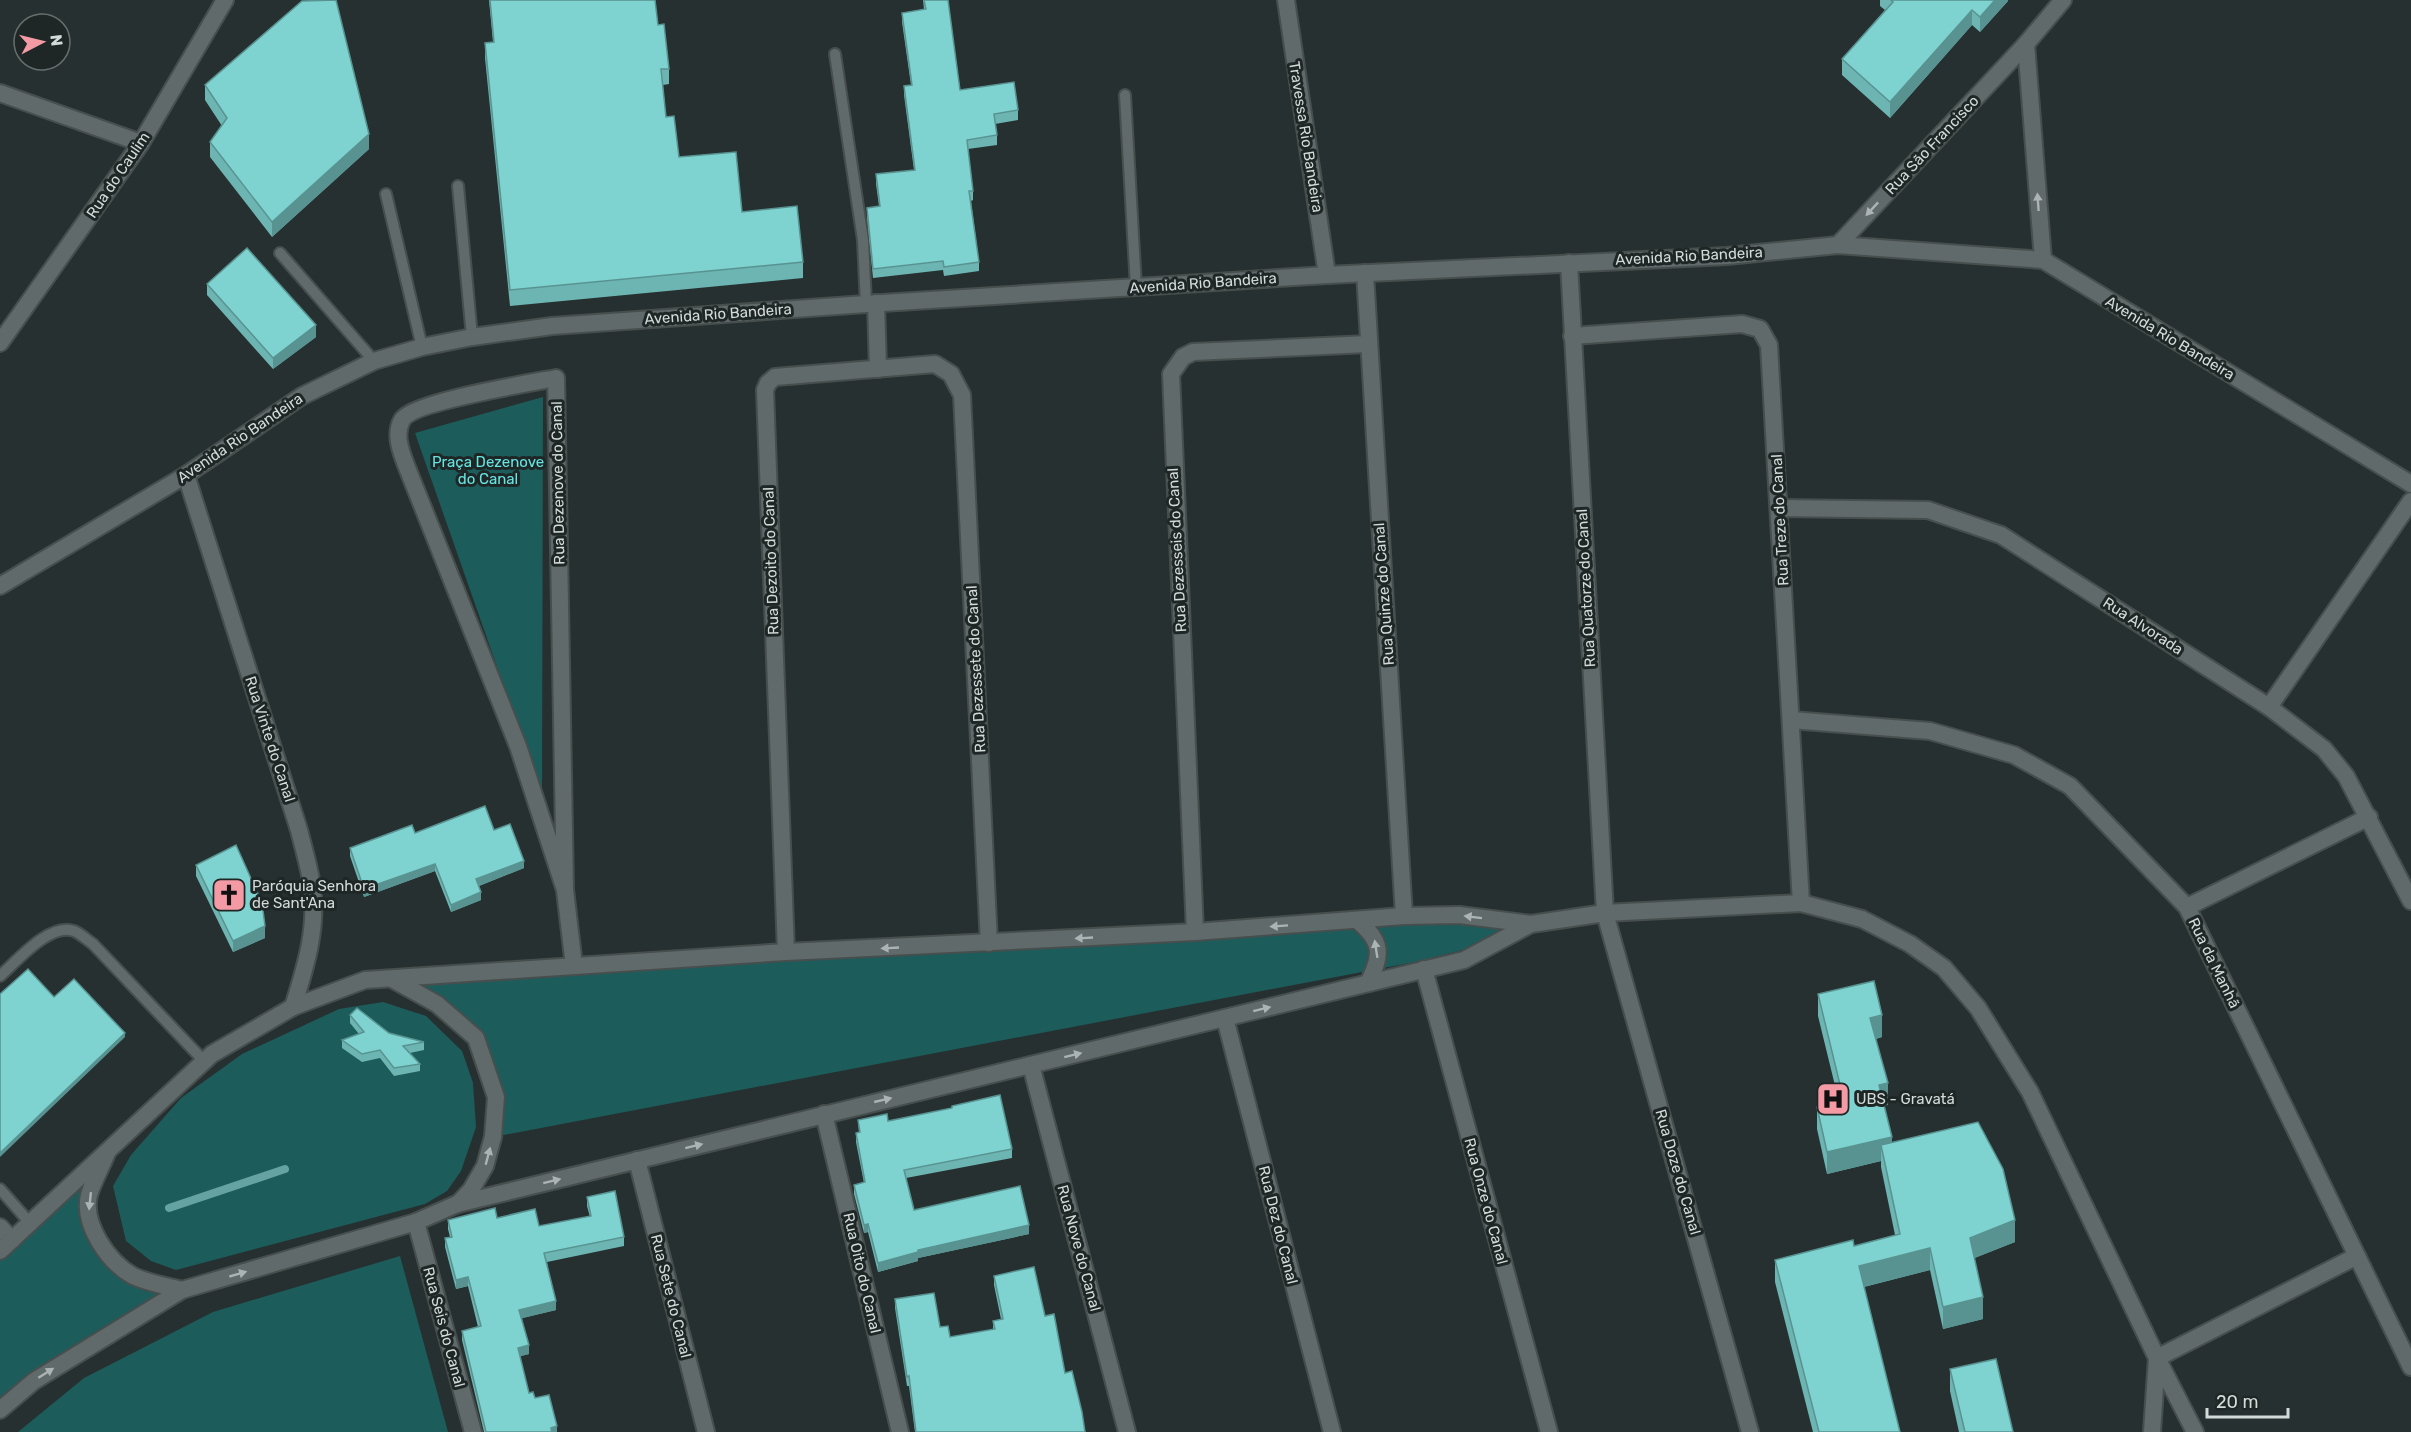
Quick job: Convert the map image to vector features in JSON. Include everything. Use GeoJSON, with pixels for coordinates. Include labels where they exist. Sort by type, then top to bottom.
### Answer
{"type":"FeatureCollection","features":[{"type":"Feature","properties":{"kind":"street","name":"Rua do Caulim"},"geometry":{"type":"LineString","coordinates":[[0,343],[141,143],[225,0]]}},
{"type":"Feature","properties":{"kind":"street","name":"Travessa Rio Bandeira"},"geometry":{"type":"LineString","coordinates":[[1286,0],[1327,275]]}},
{"type":"Feature","properties":{"kind":"street","name":"Rua São Francisco"},"geometry":{"type":"LineString","coordinates":[[1838,245],[2026,44],[2063,0]]}},
{"type":"Feature","properties":{"kind":"street"},"geometry":{"type":"LineString","coordinates":[[2026,44],[2043,260]]}},
{"type":"Feature","properties":{"kind":"street"},"geometry":{"type":"LineString","coordinates":[[0,93],[141,143]]}},
{"type":"Feature","properties":{"kind":"street","name":"Avenida Rio Bandeira"},"geometry":{"type":"LineString","coordinates":[[0,586],[186,475],[302,396],[374,361],[422,347],[472,337],[552,326],[871,303],[1327,275],[1727,255],[1838,245],[2043,260],[2411,484]]}},
{"type":"Feature","properties":{"kind":"street","name":"Rua Quatorze do Canal"},"geometry":{"type":"LineString","coordinates":[[1569,263],[1605,913]]}},
{"type":"Feature","properties":{"kind":"street","name":"Rua Quinze do Canal"},"geometry":{"type":"LineString","coordinates":[[1365,273],[1404,916]]}},
{"type":"Feature","properties":{"kind":"street"},"geometry":{"type":"LineString","coordinates":[[871,303],[878,369]]}},
{"type":"Feature","properties":{"kind":"street","name":"Rua Treze do Canal"},"geometry":{"type":"LineString","coordinates":[[1572,336],[1742,324],[1760,329],[1769,345],[1801,903]]}},
{"type":"Feature","properties":{"kind":"street","name":"Rua Dezesseis do Canal"},"geometry":{"type":"LineString","coordinates":[[1195,932],[1171,374],[1183,357],[1193,352],[1368,344]]}},
{"type":"Feature","properties":{"kind":"street","name":"Rua Dezoito do Canal"},"geometry":{"type":"LineString","coordinates":[[786,952],[765,390],[768,383],[776,377],[935,364],[951,374],[958,383],[962,395]]}},
{"type":"Feature","properties":{"kind":"street","name":"Rua Dezenove do Canal"},"geometry":{"type":"LineString","coordinates":[[565,890],[518,746],[406,465],[399,438],[402,418],[409,413],[443,401],[556,378],[565,890],[574,966]]}},
{"type":"Feature","properties":{"kind":"street","name":"Rua Dezessete do Canal"},"geometry":{"type":"LineString","coordinates":[[962,395],[989,943]]}},
{"type":"Feature","properties":{"kind":"street","name":"Rua Vinte do Canal"},"geometry":{"type":"LineString","coordinates":[[186,475],[312,881],[313,918],[309,954],[293,1007]]}},
{"type":"Feature","properties":{"kind":"street"},"geometry":{"type":"LineString","coordinates":[[2269,707],[2411,501]]}},
{"type":"Feature","properties":{"kind":"street","name":"Rua Alvorada"},"geometry":{"type":"LineString","coordinates":[[1779,508],[1928,510],[2001,535],[2269,707],[2324,749],[2346,776],[2411,901]]}},
{"type":"Feature","properties":{"kind":"street","name":"Rua da Manhã"},"geometry":{"type":"LineString","coordinates":[[1791,720],[1930,731],[2014,755],[2070,786],[2187,907],[2411,1367]]}},
{"type":"Feature","properties":{"kind":"street"},"geometry":{"type":"LineString","coordinates":[[2187,907],[2369,817]]}},
{"type":"Feature","properties":{"kind":"street"},"geometry":{"type":"LineString","coordinates":[[0,1227],[6,1245],[110,1146],[212,1054],[293,1007],[365,980],[786,952],[1195,932],[1404,916],[1459,915],[1532,924],[1605,913],[1801,903],[1862,919],[1910,944],[1944,968],[1978,1008],[2030,1092],[2157,1358],[2195,1432]]}},
{"type":"Feature","properties":{"kind":"street","name":"Rua Doze do Canal"},"geometry":{"type":"LineString","coordinates":[[1605,913],[1750,1432]]}},
{"type":"Feature","properties":{"kind":"street"},"geometry":{"type":"LineString","coordinates":[[1358,920],[1373,934],[1378,948],[1378,964],[1368,983]]}},
{"type":"Feature","properties":{"kind":"street"},"geometry":{"type":"LineString","coordinates":[[0,1410],[34,1381],[182,1290],[416,1222],[457,1204],[1464,960],[1532,924]]}},
{"type":"Feature","properties":{"kind":"street","name":"Rua Onze do Canal"},"geometry":{"type":"LineString","coordinates":[[1424,969],[1549,1432]]}},
{"type":"Feature","properties":{"kind":"street"},"geometry":{"type":"LineString","coordinates":[[390,978],[437,1004],[476,1038],[496,1097],[493,1137],[485,1166],[471,1190],[457,1204]]}},
{"type":"Feature","properties":{"kind":"street","name":"Rua Dez do Canal"},"geometry":{"type":"LineString","coordinates":[[1225,1018],[1332,1432]]}},
{"type":"Feature","properties":{"kind":"street","name":"Rua Nove do Canal"},"geometry":{"type":"LineString","coordinates":[[1031,1065],[1127,1432]]}},
{"type":"Feature","properties":{"kind":"street","name":"Rua Oito do Canal"},"geometry":{"type":"LineString","coordinates":[[824,1114],[900,1432]]}},
{"type":"Feature","properties":{"kind":"street"},"geometry":{"type":"LineString","coordinates":[[110,1146],[89,1196],[90,1218],[96,1234],[121,1267],[132,1275],[182,1290]]}},
{"type":"Feature","properties":{"kind":"street","name":"Rua Sete do Canal"},"geometry":{"type":"LineString","coordinates":[[637,1160],[706,1432]]}},
{"type":"Feature","properties":{"kind":"street","name":"Rua Seis do Canal"},"geometry":{"type":"LineString","coordinates":[[416,1222],[473,1432]]}},
{"type":"Feature","properties":{"kind":"street"},"geometry":{"type":"LineString","coordinates":[[2157,1358],[2357,1256]]}},
{"type":"Feature","properties":{"kind":"street"},"geometry":{"type":"LineString","coordinates":[[2152,1432],[2157,1358]]}},
{"type":"Feature","properties":{"kind":"lane"},"geometry":{"type":"LineString","coordinates":[[835,54],[871,303]]}},
{"type":"Feature","properties":{"kind":"lane"},"geometry":{"type":"LineString","coordinates":[[1125,95],[1136,287]]}},
{"type":"Feature","properties":{"kind":"lane"},"geometry":{"type":"LineString","coordinates":[[458,186],[472,337]]}},
{"type":"Feature","properties":{"kind":"lane"},"geometry":{"type":"LineString","coordinates":[[386,194],[422,347]]}},
{"type":"Feature","properties":{"kind":"lane"},"geometry":{"type":"LineString","coordinates":[[280,253],[374,361]]}},
{"type":"Feature","properties":{"kind":"lane"},"geometry":{"type":"LineString","coordinates":[[0,976],[50,932],[63,929],[75,931],[93,944],[204,1061]]}},
{"type":"Feature","properties":{"kind":"lane"},"geometry":{"type":"LineString","coordinates":[[0,1189],[30,1223]]}},
{"type":"Feature","properties":{"kind":"green space","name":"Praça Dezenove do Canal"},"geometry":{"type":"Polygon","coordinates":[[[543,397],[542,795],[415,433],[543,397]]]}},
{"type":"Feature","properties":{"kind":"green space"},"geometry":{"type":"Polygon","coordinates":[[[1585,918],[1420,961],[493,1137],[496,1097],[476,1038],[390,978],[989,943],[1585,918]]]}},
{"type":"Feature","properties":{"kind":"green space"},"geometry":{"type":"Polygon","coordinates":[[[383,1002],[426,1016],[462,1051],[473,1083],[476,1127],[461,1171],[447,1191],[425,1204],[176,1270],[151,1261],[126,1241],[113,1186],[131,1155],[181,1098],[242,1054],[339,1009],[383,1002]]]}},
{"type":"Feature","properties":{"kind":"green space"},"geometry":{"type":"Polygon","coordinates":[[[110,1146],[88,1202],[123,1272],[182,1290],[0,1410],[0,1251],[110,1146]]]}},
{"type":"Feature","properties":{"kind":"green space"},"geometry":{"type":"Polygon","coordinates":[[[400,1256],[448,1432],[18,1432],[84,1378],[213,1312],[400,1256]]]}},
{"type":"Feature","properties":{"kind":"building"},"geometry":{"type":"Polygon","coordinates":[[[336,0],[369,134],[272,222],[210,142],[227,118],[205,85],[302,1],[336,0]]]}},
{"type":"Feature","properties":{"kind":"building"},"geometry":{"type":"Polygon","coordinates":[[[490,0],[655,0],[658,25],[664,24],[669,69],[661,69],[666,117],[674,116],[679,157],[736,152],[742,212],[797,206],[803,262],[510,290],[485,43],[494,42],[490,0]]]}},
{"type":"Feature","properties":{"kind":"building"},"geometry":{"type":"Polygon","coordinates":[[[924,0],[948,0],[960,90],[1014,82],[1018,110],[994,114],[997,135],[967,140],[973,191],[969,191],[979,262],[944,267],[943,261],[873,269],[867,208],[880,206],[876,174],[915,170],[904,86],[912,85],[902,13],[926,9],[924,0]]]}},
{"type":"Feature","properties":{"kind":"building"},"geometry":{"type":"Polygon","coordinates":[[[1891,0],[1995,0],[1980,17],[1972,10],[1890,102],[1842,59],[1893,2],[1891,0]]]}},
{"type":"Feature","properties":{"kind":"building"},"geometry":{"type":"Polygon","coordinates":[[[247,248],[316,325],[273,358],[207,284],[247,248]]]}},
{"type":"Feature","properties":{"kind":"building"},"geometry":{"type":"Polygon","coordinates":[[[485,806],[494,830],[510,824],[524,861],[476,879],[481,892],[451,905],[435,864],[364,889],[350,848],[412,825],[415,833],[485,806]]]}},
{"type":"Feature","properties":{"kind":"building","name":"Paróquia Senhora de Sant'Ana"},"geometry":{"type":"Polygon","coordinates":[[[236,845],[262,903],[265,926],[233,941],[196,865],[236,845]]]}},
{"type":"Feature","properties":{"kind":"building"},"geometry":{"type":"Polygon","coordinates":[[[28,969],[54,997],[74,979],[125,1033],[0,1153],[0,994],[28,969]]]}},
{"type":"Feature","properties":{"kind":"building"},"geometry":{"type":"Polygon","coordinates":[[[1874,981],[1882,1015],[1870,1018],[1888,1083],[1879,1085],[1892,1137],[1827,1152],[1817,1107],[1844,1101],[1818,994],[1874,981]]]}},
{"type":"Feature","properties":{"kind":"building"},"geometry":{"type":"Polygon","coordinates":[[[357,1008],[389,1033],[424,1042],[403,1046],[420,1064],[394,1068],[380,1050],[362,1054],[342,1040],[364,1032],[350,1015],[357,1008]]]}},
{"type":"Feature","properties":{"kind":"building"},"geometry":{"type":"Polygon","coordinates":[[[1000,1095],[1012,1149],[904,1170],[914,1210],[1020,1186],[1029,1225],[918,1250],[918,1252],[878,1263],[868,1224],[864,1225],[854,1185],[865,1182],[856,1133],[860,1132],[858,1120],[887,1114],[888,1121],[952,1108],[952,1106],[1000,1095]]]}},
{"type":"Feature","properties":{"kind":"building"},"geometry":{"type":"Polygon","coordinates":[[[1978,1122],[2003,1169],[2015,1220],[1970,1238],[1983,1297],[1943,1307],[1930,1248],[1859,1266],[1900,1432],[1819,1432],[1775,1260],[1853,1240],[1854,1246],[1900,1234],[1881,1145],[1978,1122]]]}},
{"type":"Feature","properties":{"kind":"building"},"geometry":{"type":"Polygon","coordinates":[[[615,1191],[624,1237],[544,1253],[556,1301],[519,1310],[529,1345],[518,1348],[529,1393],[533,1392],[535,1398],[549,1395],[557,1426],[551,1428],[552,1432],[486,1432],[462,1331],[481,1326],[468,1277],[456,1280],[445,1238],[452,1237],[448,1220],[495,1208],[497,1218],[535,1209],[539,1226],[591,1216],[587,1197],[615,1191]]]}},
{"type":"Feature","properties":{"kind":"building"},"geometry":{"type":"Polygon","coordinates":[[[1034,1267],[1045,1316],[1054,1314],[1065,1373],[1072,1371],[1085,1432],[916,1432],[909,1376],[907,1377],[895,1299],[934,1293],[940,1327],[948,1326],[950,1337],[995,1329],[993,1321],[1003,1319],[994,1276],[1034,1267]]]}},
{"type":"Feature","properties":{"kind":"building"},"geometry":{"type":"Polygon","coordinates":[[[1996,1359],[2013,1432],[1965,1432],[1950,1369],[1996,1359]]]}},
{"type":"Feature","properties":{"kind":"waterway"},"geometry":{"type":"LineString","coordinates":[[169,1208],[285,1169]]}},
{"type":"Feature","properties":{"kind":"place","name":"Paróquia Senhora de Sant'Ana"},"geometry":{"type":"Point","coordinates":[229,895]}},
{"type":"Feature","properties":{"kind":"place","name":"UBS - Gravatá"},"geometry":{"type":"Point","coordinates":[1833,1099]}}]}
